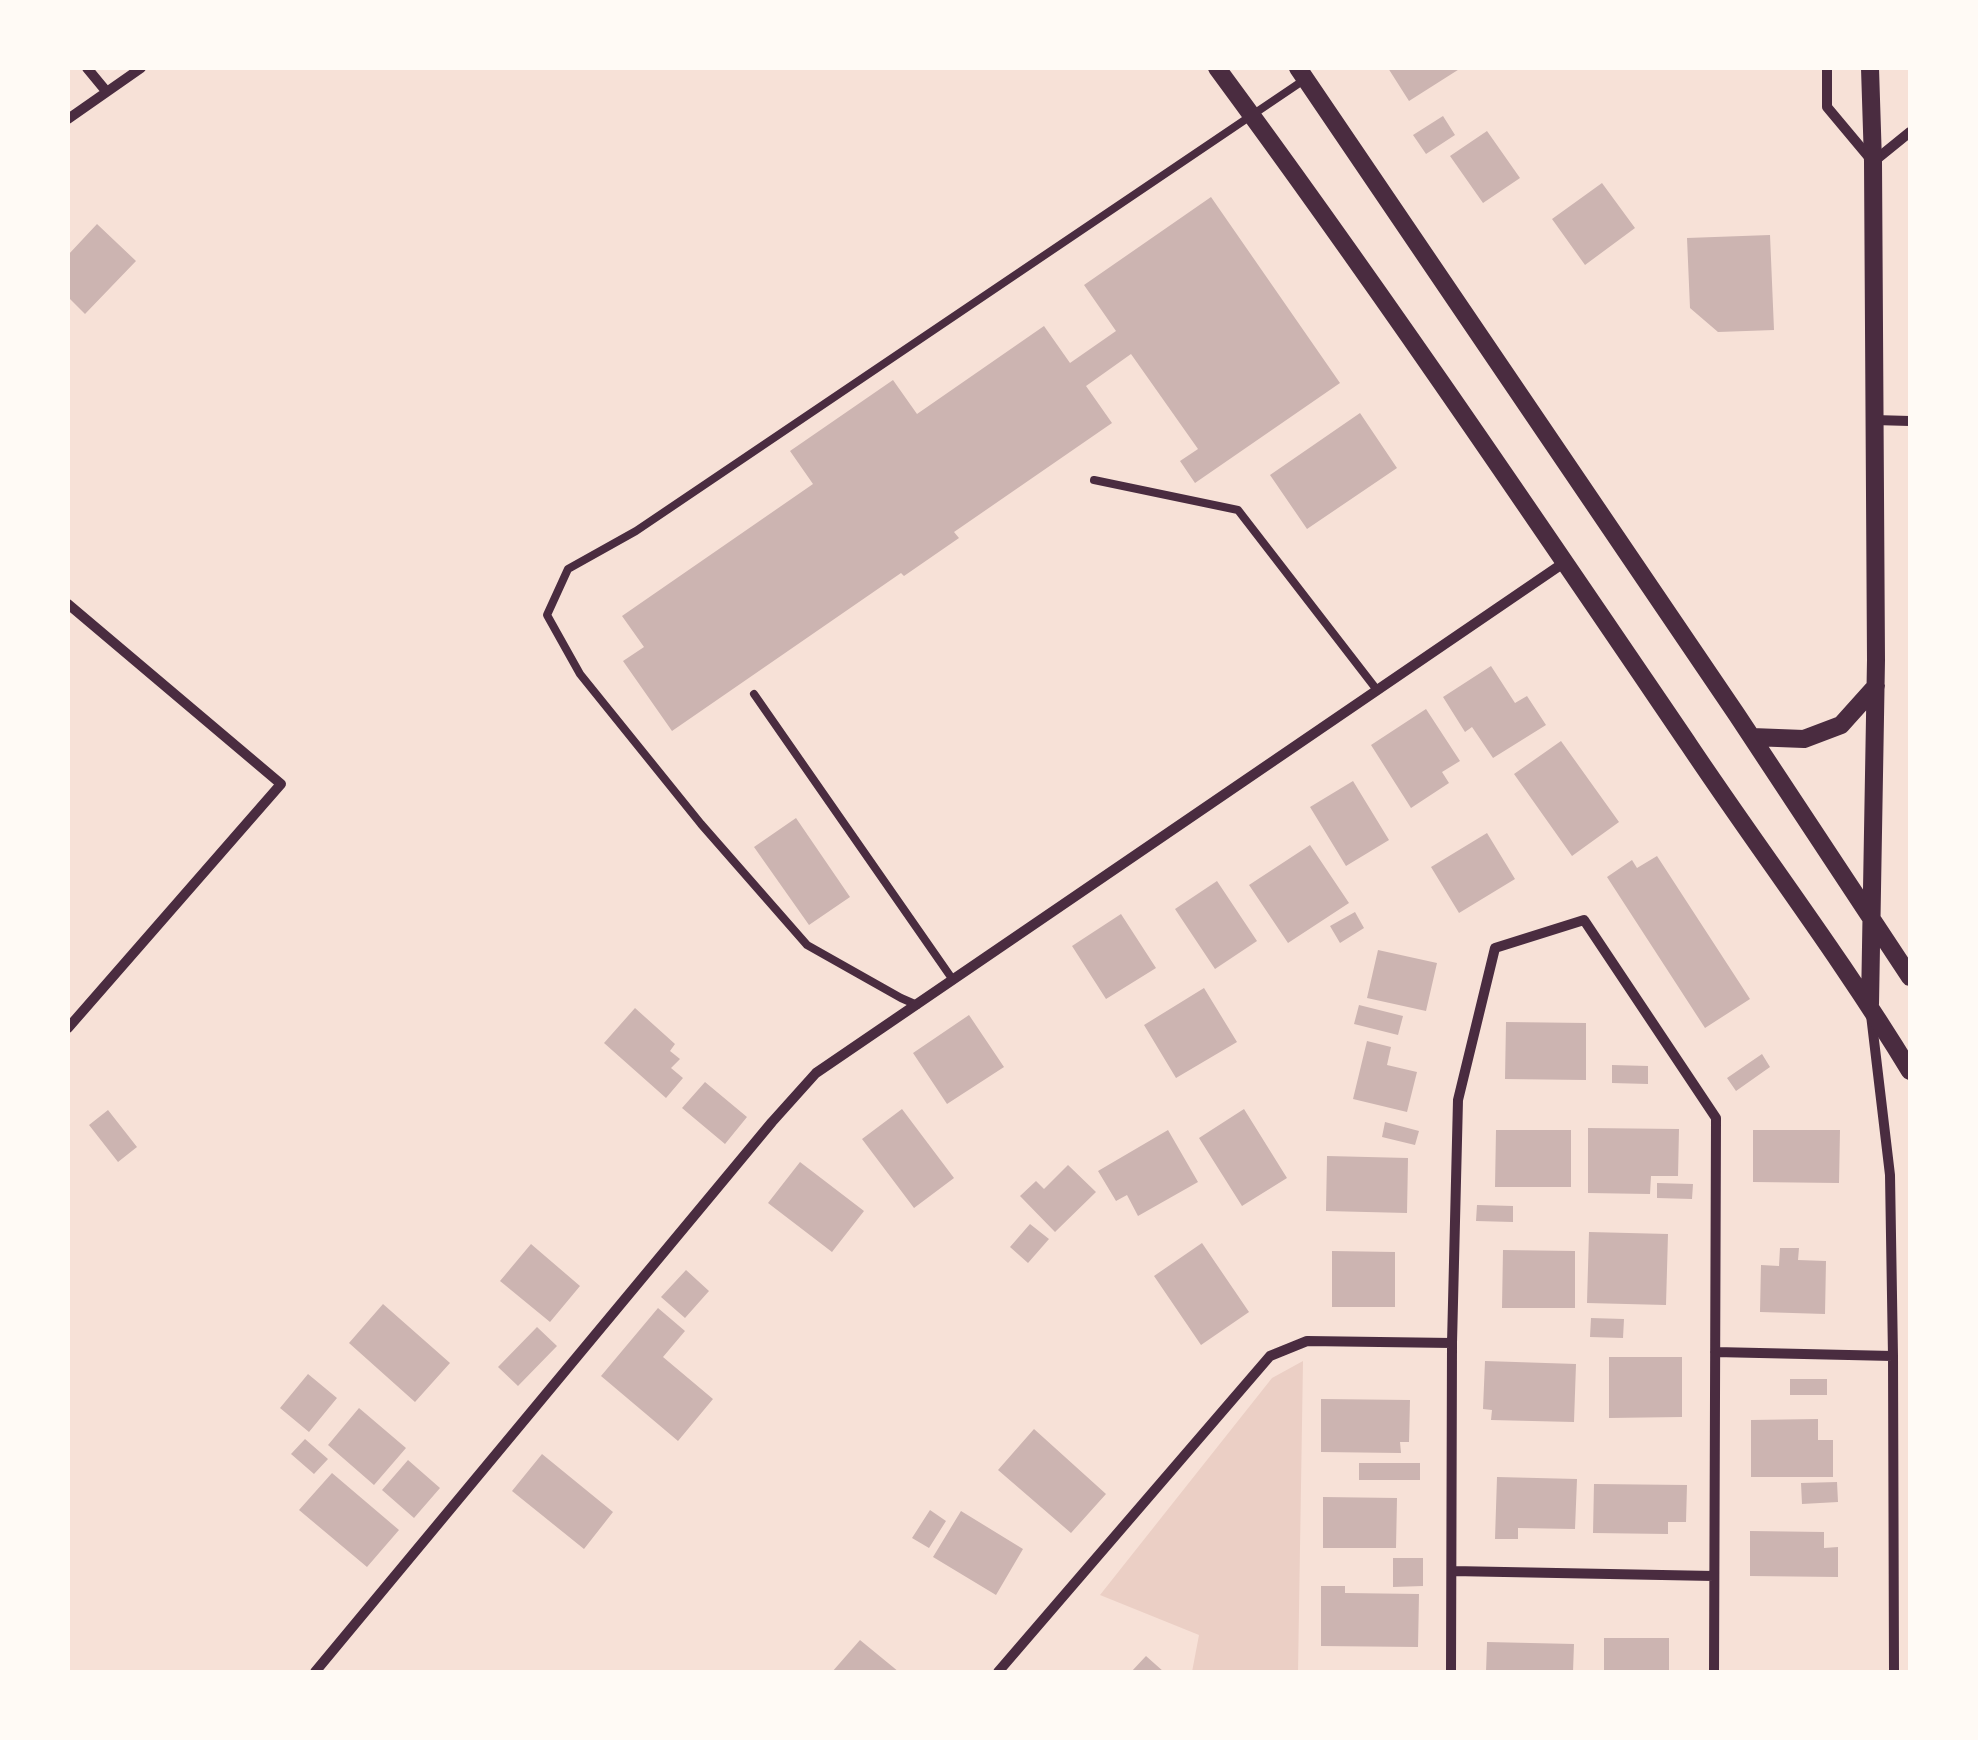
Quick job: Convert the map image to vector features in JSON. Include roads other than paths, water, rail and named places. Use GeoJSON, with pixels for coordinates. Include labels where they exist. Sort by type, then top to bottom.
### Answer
{"type":"FeatureCollection","features":[{"type":"Feature","properties":{"kind":"street"},"geometry":{"type":"LineString","coordinates":[[87,68],[106,90]]}},
{"type":"Feature","properties":{"kind":"street"},"geometry":{"type":"LineString","coordinates":[[68,119],[141,68]]}},
{"type":"Feature","properties":{"kind":"street"},"geometry":{"type":"LineString","coordinates":[[1217,68],[1566,561],[1690,748],[1870,1004],[1910,1071]]}},
{"type":"Feature","properties":{"kind":"street"},"geometry":{"type":"LineString","coordinates":[[1827,68],[1827,106],[1873,162]]}},
{"type":"Feature","properties":{"kind":"street"},"geometry":{"type":"LineString","coordinates":[[1870,68],[1876,686],[1870,1004],[1890,1174],[1894,1672]]}},
{"type":"Feature","properties":{"kind":"street"},"geometry":{"type":"LineString","coordinates":[[1302,73],[1910,978]]}},
{"type":"Feature","properties":{"kind":"street"},"geometry":{"type":"LineString","coordinates":[[1873,162],[1910,132]]}},
{"type":"Feature","properties":{"kind":"street"},"geometry":{"type":"LineString","coordinates":[[1874,420],[1910,421]]}},
{"type":"Feature","properties":{"kind":"street"},"geometry":{"type":"LineString","coordinates":[[315,1672],[816,1073],[1566,561]]}},
{"type":"Feature","properties":{"kind":"street"},"geometry":{"type":"LineString","coordinates":[[68,604],[280,784],[68,1028]]}},
{"type":"Feature","properties":{"kind":"street"},"geometry":{"type":"LineString","coordinates":[[1752,738],[1804,739],[1841,724],[1876,686]]}},
{"type":"Feature","properties":{"kind":"street"},"geometry":{"type":"LineString","coordinates":[[1451,1672],[1452,1342],[1458,1100],[1494,948],[1584,920],[1716,1118],[1714,1672]]}},
{"type":"Feature","properties":{"kind":"street"},"geometry":{"type":"LineString","coordinates":[[998,1672],[1270,1356],[1307,1341],[1452,1342]]}},
{"type":"Feature","properties":{"kind":"street"},"geometry":{"type":"LineString","coordinates":[[1715,1352],[1894,1356]]}},
{"type":"Feature","properties":{"kind":"street"},"geometry":{"type":"LineString","coordinates":[[1452,1571],[1714,1576]]}},
{"type":"Feature","properties":{"kind":"lane"},"geometry":{"type":"LineString","coordinates":[[917,1004],[808,945],[701,824],[580,674],[547,615],[568,569],[636,531],[1252,116],[1302,73]]}},
{"type":"Feature","properties":{"kind":"lane"},"geometry":{"type":"LineString","coordinates":[[1094,480],[1238,510],[1377,690]]}},
{"type":"Feature","properties":{"kind":"lane"},"geometry":{"type":"LineString","coordinates":[[754,694],[953,980]]}}]}
